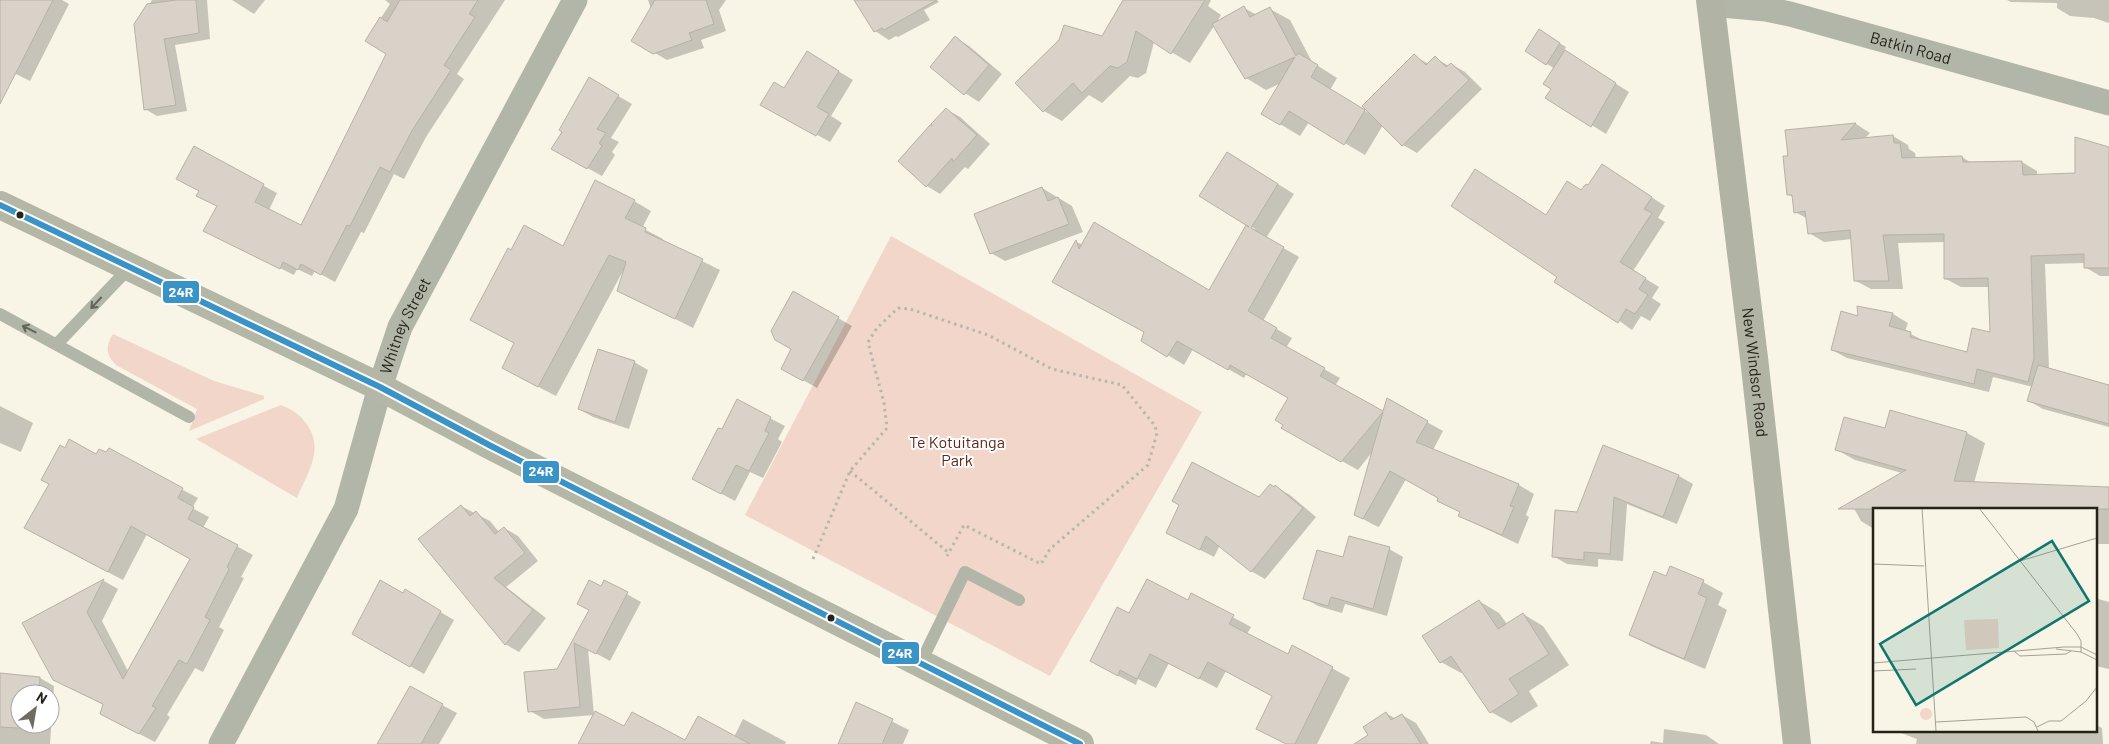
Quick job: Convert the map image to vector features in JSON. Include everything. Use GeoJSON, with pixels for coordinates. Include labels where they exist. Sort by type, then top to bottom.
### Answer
{"type":"FeatureCollection","features":[{"type":"Feature","properties":{"kind":"main road","name":"New Windsor Road"},"geometry":{"type":"LineString","coordinates":[[1710,2],[1754,358],[1797,744]]}},
{"type":"Feature","properties":{"kind":"main road"},"geometry":{"type":"LineString","coordinates":[[0,205],[380,387],[491,446],[1080,744]]}},
{"type":"Feature","properties":{"kind":"street","name":"Whitney Street"},"geometry":{"type":"LineString","coordinates":[[221,744],[346,509],[380,387],[398,331],[575,0]]}},
{"type":"Feature","properties":{"kind":"street","name":"Batkin Road"},"geometry":{"type":"LineString","coordinates":[[1710,2],[1766,9],[1816,21],[2109,103]]}},
{"type":"Feature","properties":{"kind":"lane"},"geometry":{"type":"LineString","coordinates":[[57,344],[129,268]]}},
{"type":"Feature","properties":{"kind":"lane"},"geometry":{"type":"LineString","coordinates":[[0,314],[190,417]]}},
{"type":"Feature","properties":{"kind":"lane"},"geometry":{"type":"LineString","coordinates":[[921,662],[965,572],[1019,600]]}},
{"type":"Feature","properties":{"kind":"path"},"geometry":{"type":"LineString","coordinates":[[813,558],[850,471],[887,428],[884,402],[868,342],[876,328],[898,308],[910,309],[988,335],[1052,369],[1122,385],[1155,426],[1157,433],[1148,465],[1050,549],[1041,564],[964,525],[945,561]]}},
{"type":"Feature","properties":{"kind":"path"},"geometry":{"type":"LineString","coordinates":[[850,471],[949,552],[965,572]]}},
{"type":"Feature","properties":{"kind":"green space","name":"Te Kotuitanga Park"},"geometry":{"type":"Polygon","coordinates":[[[891,236],[1202,412],[1050,676],[745,515],[891,236]]]}},
{"type":"Feature","properties":{"kind":"green space"},"geometry":{"type":"Polygon","coordinates":[[[113,334],[214,381],[264,396],[264,399],[189,431],[197,409],[116,365],[110,357],[108,350],[113,334]]]}},
{"type":"Feature","properties":{"kind":"green space"},"geometry":{"type":"Polygon","coordinates":[[[281,405],[300,416],[313,435],[314,453],[312,462],[297,498],[196,439],[281,405]]]}},
{"type":"Feature","properties":{"kind":"building"},"geometry":{"type":"Polygon","coordinates":[[[0,0],[53,0],[0,104],[0,0]]]}},
{"type":"Feature","properties":{"kind":"building"},"geometry":{"type":"Polygon","coordinates":[[[176,0],[196,0],[199,33],[164,39],[176,105],[144,110],[134,24],[147,4],[176,0]]]}},
{"type":"Feature","properties":{"kind":"building"},"geometry":{"type":"Polygon","coordinates":[[[400,0],[478,0],[469,14],[475,17],[444,65],[451,70],[413,129],[390,172],[380,167],[350,226],[347,225],[321,275],[301,264],[298,270],[283,262],[280,269],[203,231],[217,206],[196,196],[199,191],[176,179],[194,146],[264,184],[255,202],[301,225],[386,54],[365,41],[380,17],[387,22],[400,0]]]}},
{"type":"Feature","properties":{"kind":"building"},"geometry":{"type":"Polygon","coordinates":[[[655,0],[706,0],[714,24],[689,33],[692,40],[653,54],[631,41],[655,0]]]}},
{"type":"Feature","properties":{"kind":"building"},"geometry":{"type":"Polygon","coordinates":[[[854,0],[937,0],[884,30],[882,28],[874,32],[854,0]]]}},
{"type":"Feature","properties":{"kind":"building"},"geometry":{"type":"Polygon","coordinates":[[[1123,0],[1205,0],[1171,54],[1136,31],[1127,62],[1118,68],[1110,66],[1082,93],[1073,83],[1043,112],[1015,83],[1059,40],[1064,25],[1102,36],[1123,0]]]}},
{"type":"Feature","properties":{"kind":"building"},"geometry":{"type":"Polygon","coordinates":[[[1244,6],[1250,17],[1270,7],[1296,56],[1298,53],[1318,65],[1311,77],[1365,110],[1344,145],[1289,111],[1280,125],[1261,114],[1295,57],[1245,79],[1212,24],[1244,6]]]}},
{"type":"Feature","properties":{"kind":"building"},"geometry":{"type":"Polygon","coordinates":[[[1539,29],[1560,43],[1546,65],[1525,51],[1539,29]]]}},
{"type":"Feature","properties":{"kind":"building"},"geometry":{"type":"Polygon","coordinates":[[[955,36],[989,65],[964,95],[930,67],[955,36]]]}},
{"type":"Feature","properties":{"kind":"building"},"geometry":{"type":"Polygon","coordinates":[[[1565,50],[1616,83],[1591,127],[1545,98],[1551,89],[1543,84],[1565,50]]]}},
{"type":"Feature","properties":{"kind":"building"},"geometry":{"type":"Polygon","coordinates":[[[807,51],[839,71],[817,107],[829,114],[816,136],[760,105],[774,82],[784,88],[807,51]]]}},
{"type":"Feature","properties":{"kind":"building"},"geometry":{"type":"Polygon","coordinates":[[[1414,54],[1426,65],[1435,56],[1446,67],[1451,63],[1469,80],[1402,146],[1362,106],[1414,54]]]}},
{"type":"Feature","properties":{"kind":"building"},"geometry":{"type":"Polygon","coordinates":[[[589,77],[619,95],[597,129],[606,133],[599,143],[602,146],[587,169],[551,149],[562,132],[559,130],[589,77]]]}},
{"type":"Feature","properties":{"kind":"building"},"geometry":{"type":"Polygon","coordinates":[[[946,108],[977,135],[953,162],[952,158],[926,187],[898,161],[930,125],[932,126],[931,124],[946,108]]]}},
{"type":"Feature","properties":{"kind":"building"},"geometry":{"type":"Polygon","coordinates":[[[1856,123],[1841,140],[1893,135],[1894,143],[1900,143],[1902,158],[1962,156],[1963,162],[2022,161],[2023,175],[2075,173],[2075,137],[2109,147],[2109,268],[2084,268],[2084,254],[2031,256],[2034,358],[2028,382],[1977,369],[1974,384],[1831,350],[1841,311],[1858,316],[1857,306],[1893,313],[1889,326],[1911,332],[1910,337],[1967,352],[1972,328],[1990,332],[1988,278],[1944,279],[1944,234],[1883,235],[1889,281],[1854,281],[1850,230],[1808,234],[1805,211],[1794,213],[1792,195],[1787,195],[1783,156],[1788,156],[1785,130],[1856,123]]]}},
{"type":"Feature","properties":{"kind":"building"},"geometry":{"type":"Polygon","coordinates":[[[1227,152],[1278,184],[1251,228],[1284,247],[1248,311],[1277,328],[1271,338],[1325,368],[1320,376],[1383,411],[1387,398],[1428,421],[1416,442],[1519,484],[1510,506],[1514,507],[1502,535],[1458,516],[1460,512],[1437,501],[1438,498],[1390,471],[1363,519],[1354,515],[1383,412],[1341,462],[1281,428],[1283,425],[1275,420],[1288,398],[1230,365],[1228,370],[1177,341],[1167,357],[1141,341],[1144,332],[1052,282],[1076,240],[1079,249],[1094,222],[1209,290],[1246,225],[1199,196],[1227,152]]]}},
{"type":"Feature","properties":{"kind":"building"},"geometry":{"type":"Polygon","coordinates":[[[1602,164],[1652,197],[1644,209],[1652,213],[1620,262],[1646,278],[1639,289],[1648,295],[1635,314],[1626,309],[1618,323],[1554,282],[1557,277],[1451,206],[1475,169],[1546,215],[1567,181],[1581,190],[1586,184],[1588,185],[1602,164]]]}},
{"type":"Feature","properties":{"kind":"building"},"geometry":{"type":"Polygon","coordinates":[[[595,180],[635,200],[625,218],[646,228],[645,232],[703,259],[675,319],[617,291],[626,262],[609,255],[538,387],[502,368],[514,343],[470,320],[508,248],[511,250],[524,225],[563,246],[595,180]]]}},
{"type":"Feature","properties":{"kind":"building"},"geometry":{"type":"Polygon","coordinates":[[[1042,187],[1048,201],[1058,197],[1069,224],[990,254],[974,214],[1042,187]]]}},
{"type":"Feature","properties":{"kind":"building"},"geometry":{"type":"Polygon","coordinates":[[[793,291],[839,317],[803,381],[781,369],[791,349],[775,340],[771,331],[793,291]]]}},
{"type":"Feature","properties":{"kind":"building"},"geometry":{"type":"Polygon","coordinates":[[[598,349],[635,361],[615,422],[578,409],[598,349]]]}},
{"type":"Feature","properties":{"kind":"building"},"geometry":{"type":"Polygon","coordinates":[[[2038,365],[2109,385],[2109,424],[2027,401],[2038,365]]]}},
{"type":"Feature","properties":{"kind":"building"},"geometry":{"type":"Polygon","coordinates":[[[737,399],[771,417],[765,431],[769,433],[749,471],[736,465],[721,494],[692,479],[718,428],[722,429],[737,399]]]}},
{"type":"Feature","properties":{"kind":"building"},"geometry":{"type":"Polygon","coordinates":[[[1890,410],[1967,432],[1954,481],[2109,487],[2109,509],[1838,509],[1906,470],[1835,450],[1844,417],[1885,428],[1890,410]]]}},
{"type":"Feature","properties":{"kind":"building"},"geometry":{"type":"Polygon","coordinates":[[[69,439],[96,454],[99,449],[106,452],[109,448],[183,488],[178,498],[194,507],[188,519],[238,545],[227,567],[229,569],[205,617],[210,620],[187,664],[179,660],[152,706],[156,708],[139,734],[100,714],[103,704],[53,680],[22,623],[104,579],[87,612],[123,679],[190,559],[131,526],[108,572],[24,528],[49,484],[41,480],[60,445],[65,448],[69,439]]]}},
{"type":"Feature","properties":{"kind":"building"},"geometry":{"type":"Polygon","coordinates":[[[1603,445],[1679,475],[1663,517],[1614,497],[1610,554],[1584,552],[1584,560],[1552,557],[1555,510],[1577,512],[1603,445]]]}},
{"type":"Feature","properties":{"kind":"building"},"geometry":{"type":"Polygon","coordinates":[[[1192,462],[1259,497],[1270,484],[1274,487],[1275,485],[1303,508],[1251,572],[1206,536],[1200,550],[1166,533],[1179,505],[1172,501],[1192,462]]]}},
{"type":"Feature","properties":{"kind":"building"},"geometry":{"type":"Polygon","coordinates":[[[461,505],[470,516],[476,511],[495,534],[504,527],[525,553],[494,578],[533,610],[505,645],[418,539],[461,505]]]}},
{"type":"Feature","properties":{"kind":"building"},"geometry":{"type":"Polygon","coordinates":[[[1349,536],[1390,547],[1373,609],[1331,597],[1328,606],[1303,599],[1317,550],[1343,557],[1349,536]]]}},
{"type":"Feature","properties":{"kind":"building"},"geometry":{"type":"Polygon","coordinates":[[[1670,566],[1704,580],[1698,594],[1707,598],[1684,659],[1629,635],[1654,571],[1666,576],[1670,566]]]}},
{"type":"Feature","properties":{"kind":"building"},"geometry":{"type":"Polygon","coordinates":[[[1147,579],[1188,600],[1191,593],[1234,615],[1229,624],[1288,654],[1292,645],[1333,667],[1295,744],[1286,744],[1256,729],[1272,696],[1208,662],[1199,679],[1150,654],[1137,679],[1120,670],[1118,676],[1090,661],[1117,607],[1129,613],[1147,579]]]}},
{"type":"Feature","properties":{"kind":"building"},"geometry":{"type":"Polygon","coordinates":[[[380,580],[403,593],[405,589],[441,611],[410,667],[352,634],[380,580]]]}},
{"type":"Feature","properties":{"kind":"building"},"geometry":{"type":"Polygon","coordinates":[[[589,580],[601,586],[604,580],[628,592],[596,654],[574,643],[580,707],[528,712],[524,672],[557,669],[589,610],[577,604],[589,580]]]}},
{"type":"Feature","properties":{"kind":"building"},"geometry":{"type":"Polygon","coordinates":[[[1479,600],[1498,629],[1523,613],[1549,654],[1509,679],[1519,694],[1490,713],[1451,656],[1440,663],[1422,636],[1479,600]]]}},
{"type":"Feature","properties":{"kind":"building"},"geometry":{"type":"Polygon","coordinates":[[[0,673],[40,677],[40,684],[10,684],[10,728],[0,727],[0,673]]]}},
{"type":"Feature","properties":{"kind":"building"},"geometry":{"type":"Polygon","coordinates":[[[410,686],[443,704],[421,744],[377,744],[410,686]]]}},
{"type":"Feature","properties":{"kind":"building"},"geometry":{"type":"Polygon","coordinates":[[[856,702],[893,719],[882,744],[838,744],[856,702]]]}},
{"type":"Feature","properties":{"kind":"building"},"geometry":{"type":"Polygon","coordinates":[[[595,711],[624,726],[632,712],[685,740],[698,716],[750,744],[578,744],[595,711]]]}},
{"type":"Feature","properties":{"kind":"building"},"geometry":{"type":"Polygon","coordinates":[[[1386,712],[1391,720],[1402,714],[1421,744],[1354,744],[1368,735],[1363,727],[1386,712]]]}},
{"type":"Feature","properties":{"kind":"transit line","name":"24R"},"geometry":{"type":"LineString","coordinates":[[0,205],[380,387],[491,446],[1080,744]]}}]}
